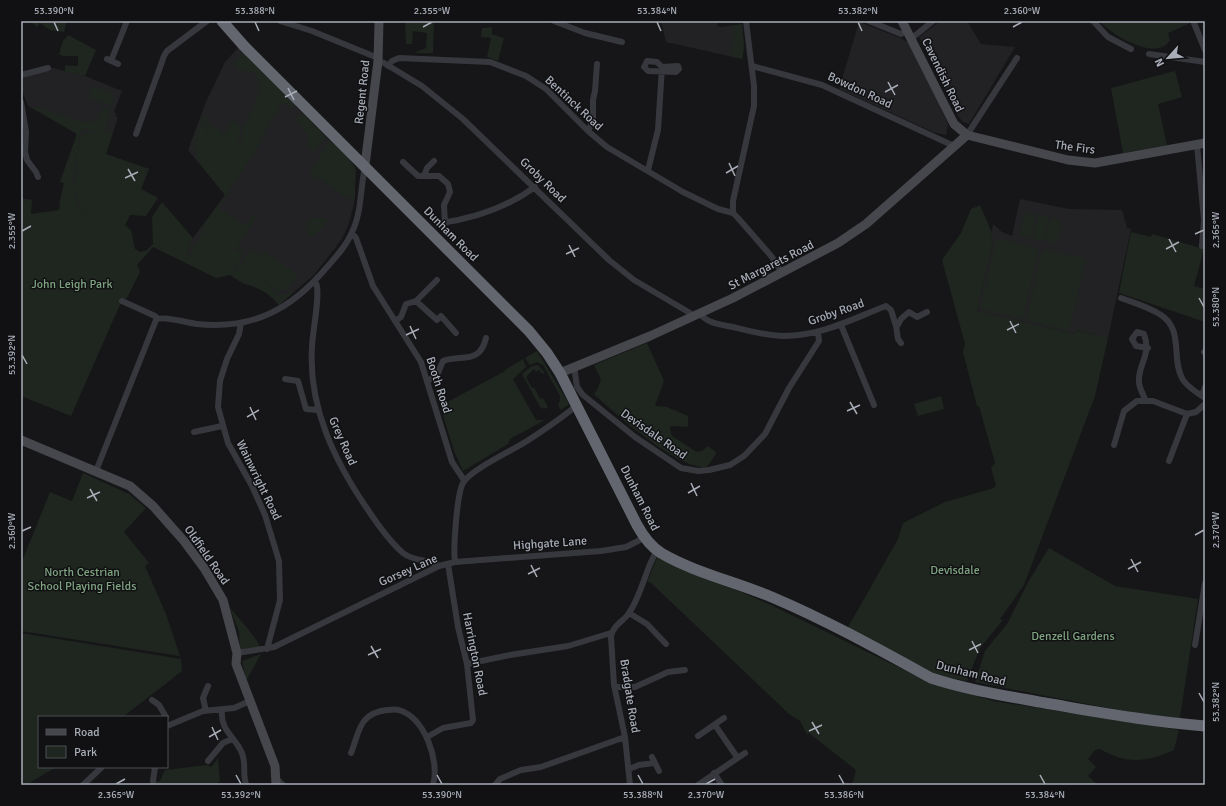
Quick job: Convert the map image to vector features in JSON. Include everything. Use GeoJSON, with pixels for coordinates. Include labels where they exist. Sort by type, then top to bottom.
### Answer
{"type":"FeatureCollection","features":[{"type":"Feature","properties":{"kind":"highway","name":"Dunham Road"},"geometry":{"type":"LineString","coordinates":[[222,21],[244,46],[365,165],[529,331],[547,353],[560,373],[644,538],[657,550],[688,565],[774,598],[862,640],[942,682],[1143,720],[1205,726]]}},
{"type":"Feature","properties":{"kind":"street"},"geometry":{"type":"LineString","coordinates":[[118,64],[109,60],[126,21]]}},
{"type":"Feature","properties":{"kind":"street"},"geometry":{"type":"LineString","coordinates":[[136,134],[167,51],[207,21]]}},
{"type":"Feature","properties":{"kind":"street","name":"Groby Road"},"geometry":{"type":"LineString","coordinates":[[280,21],[312,31],[378,60],[422,86],[463,119],[606,257],[634,280],[690,313],[706,320],[754,332],[784,336],[818,332],[841,325],[886,306],[891,310],[896,326]]}},
{"type":"Feature","properties":{"kind":"street","name":"Regent Road"},"geometry":{"type":"LineString","coordinates":[[365,165],[378,60],[379,21]]}},
{"type":"Feature","properties":{"kind":"street"},"geometry":{"type":"LineString","coordinates":[[554,21],[585,33],[622,42]]}},
{"type":"Feature","properties":{"kind":"street"},"geometry":{"type":"LineString","coordinates":[[746,21],[752,66],[754,106],[733,201],[733,213],[772,257],[782,273]]}},
{"type":"Feature","properties":{"kind":"street"},"geometry":{"type":"LineString","coordinates":[[869,21],[901,34],[910,34],[933,21]]}},
{"type":"Feature","properties":{"kind":"street","name":"Cavendish Road"},"geometry":{"type":"LineString","coordinates":[[902,21],[910,34],[954,124],[967,135]]}},
{"type":"Feature","properties":{"kind":"street"},"geometry":{"type":"LineString","coordinates":[[1093,21],[1108,38],[1131,49]]}},
{"type":"Feature","properties":{"kind":"street"},"geometry":{"type":"LineString","coordinates":[[1194,23],[1203,37],[1205,50]]}},
{"type":"Feature","properties":{"kind":"street"},"geometry":{"type":"LineString","coordinates":[[1149,54],[1205,62]]}},
{"type":"Feature","properties":{"kind":"street","name":"Bentinck Road"},"geometry":{"type":"LineString","coordinates":[[388,66],[392,61],[399,58],[490,62],[526,76],[546,89],[588,131],[607,147],[683,192],[718,209],[733,213]]}},
{"type":"Feature","properties":{"kind":"street"},"geometry":{"type":"LineString","coordinates":[[967,135],[1017,58]]}},
{"type":"Feature","properties":{"kind":"street"},"geometry":{"type":"LineString","coordinates":[[588,131],[593,121],[593,100],[597,64]]}},
{"type":"Feature","properties":{"kind":"street","name":"Bowdon Road"},"geometry":{"type":"LineString","coordinates":[[752,66],[822,84],[954,146]]}},
{"type":"Feature","properties":{"kind":"street"},"geometry":{"type":"LineString","coordinates":[[21,75],[48,68]]}},
{"type":"Feature","properties":{"kind":"street"},"geometry":{"type":"LineString","coordinates":[[648,170],[658,130],[661,69]]}},
{"type":"Feature","properties":{"kind":"street"},"geometry":{"type":"LineString","coordinates":[[21,102],[26,132],[25,152],[27,160],[38,177]]}},
{"type":"Feature","properties":{"kind":"street","name":"The Firs"},"geometry":{"type":"LineString","coordinates":[[967,135],[1036,153],[1088,163],[1201,144]]}},
{"type":"Feature","properties":{"kind":"street","name":"St Margarets Road"},"geometry":{"type":"LineString","coordinates":[[560,373],[696,315],[838,244],[866,224],[967,135]]}},
{"type":"Feature","properties":{"kind":"street"},"geometry":{"type":"LineString","coordinates":[[1201,144],[1204,220],[1202,246]]}},
{"type":"Feature","properties":{"kind":"street"},"geometry":{"type":"LineString","coordinates":[[403,162],[417,175],[440,176],[449,186],[450,192],[444,205],[443,223],[477,217],[493,211],[524,195],[535,187]]}},
{"type":"Feature","properties":{"kind":"street"},"geometry":{"type":"LineString","coordinates":[[424,176],[427,168],[434,162]]}},
{"type":"Feature","properties":{"kind":"street"},"geometry":{"type":"LineString","coordinates":[[122,301],[157,318],[161,317],[184,322],[211,325],[241,323],[260,318],[283,307],[315,281],[352,233],[359,209],[365,165]]}},
{"type":"Feature","properties":{"kind":"street","name":"Booth Road"},"geometry":{"type":"LineString","coordinates":[[352,233],[356,238],[373,286],[421,362],[452,462],[464,480]]}},
{"type":"Feature","properties":{"kind":"street"},"geometry":{"type":"LineString","coordinates":[[395,321],[401,317],[406,304],[416,300],[437,280]]}},
{"type":"Feature","properties":{"kind":"street","name":"Grey Road"},"geometry":{"type":"LineString","coordinates":[[315,281],[319,288],[313,326],[312,360],[318,410],[328,437],[340,464],[375,521],[403,553],[415,560],[439,566]]}},
{"type":"Feature","properties":{"kind":"street"},"geometry":{"type":"LineString","coordinates":[[1121,298],[1162,315],[1170,323],[1177,343],[1178,366],[1181,377],[1186,384],[1203,397],[1205,387]]}},
{"type":"Feature","properties":{"kind":"street"},"geometry":{"type":"LineString","coordinates":[[416,300],[437,320],[441,316],[456,333]]}},
{"type":"Feature","properties":{"kind":"street"},"geometry":{"type":"LineString","coordinates":[[901,343],[898,338],[896,326],[901,319],[909,312],[917,316],[927,312]]}},
{"type":"Feature","properties":{"kind":"street"},"geometry":{"type":"LineString","coordinates":[[96,472],[157,318]]}},
{"type":"Feature","properties":{"kind":"street","name":"Wainwright Road"},"geometry":{"type":"LineString","coordinates":[[241,323],[239,334],[227,359],[220,381],[218,400],[222,426],[234,456],[252,486],[265,515],[277,554],[280,575],[280,600],[266,649]]}},
{"type":"Feature","properties":{"kind":"street"},"geometry":{"type":"LineString","coordinates":[[841,325],[874,405]]}},
{"type":"Feature","properties":{"kind":"street","name":"Devisdale Road"},"geometry":{"type":"LineString","coordinates":[[574,366],[576,387],[583,396],[635,437],[681,468],[709,470],[730,465],[744,456],[765,434],[789,388],[819,341],[818,332]]}},
{"type":"Feature","properties":{"kind":"street"},"geometry":{"type":"LineString","coordinates":[[428,381],[438,373],[443,361],[468,358],[476,354],[482,348],[486,338]]}},
{"type":"Feature","properties":{"kind":"street"},"geometry":{"type":"LineString","coordinates":[[1146,401],[1139,383],[1148,348]]}},
{"type":"Feature","properties":{"kind":"street"},"geometry":{"type":"LineString","coordinates":[[285,379],[298,381],[306,409],[318,410]]}},
{"type":"Feature","properties":{"kind":"street"},"geometry":{"type":"LineString","coordinates":[[1114,445],[1124,411],[1137,401],[1153,401],[1187,414],[1196,412],[1205,404]]}},
{"type":"Feature","properties":{"kind":"street"},"geometry":{"type":"LineString","coordinates":[[464,480],[528,440],[577,406]]}},
{"type":"Feature","properties":{"kind":"street"},"geometry":{"type":"LineString","coordinates":[[1169,461],[1187,414]]}},
{"type":"Feature","properties":{"kind":"street"},"geometry":{"type":"LineString","coordinates":[[194,432],[222,426]]}},
{"type":"Feature","properties":{"kind":"street","name":"Oldfield Road"},"geometry":{"type":"LineString","coordinates":[[21,442],[96,472],[137,491],[159,512],[184,541],[204,568],[223,600],[237,653],[236,664],[275,766],[278,783]]}},
{"type":"Feature","properties":{"kind":"street","name":"Gorsey Lane"},"geometry":{"type":"LineString","coordinates":[[237,653],[266,649],[290,640],[439,566],[455,562],[454,542],[460,495],[464,480]]}},
{"type":"Feature","properties":{"kind":"street","name":"Highgate Lane"},"geometry":{"type":"LineString","coordinates":[[455,562],[602,551],[626,547],[644,538]]}},
{"type":"Feature","properties":{"kind":"street"},"geometry":{"type":"LineString","coordinates":[[468,664],[510,655],[568,646],[611,633],[630,613],[657,550]]}},
{"type":"Feature","properties":{"kind":"street","name":"Harrington Road"},"geometry":{"type":"LineString","coordinates":[[426,737],[443,728],[473,722],[474,713],[468,664],[458,627],[448,564]]}},
{"type":"Feature","properties":{"kind":"street"},"geometry":{"type":"LineString","coordinates":[[1195,644],[1205,583]]}},
{"type":"Feature","properties":{"kind":"street"},"geometry":{"type":"LineString","coordinates":[[630,613],[647,624],[666,644]]}},
{"type":"Feature","properties":{"kind":"street","name":"Bradgate Road"},"geometry":{"type":"LineString","coordinates":[[611,633],[615,687],[625,737],[630,785]]}},
{"type":"Feature","properties":{"kind":"street"},"geometry":{"type":"LineString","coordinates":[[615,687],[635,687],[668,672],[682,668]]}},
{"type":"Feature","properties":{"kind":"street"},"geometry":{"type":"LineString","coordinates":[[206,711],[204,698],[208,686]]}},
{"type":"Feature","properties":{"kind":"street"},"geometry":{"type":"LineString","coordinates":[[152,700],[164,716]]}},
{"type":"Feature","properties":{"kind":"street"},"geometry":{"type":"LineString","coordinates":[[168,722],[206,711],[234,708],[250,701]]}},
{"type":"Feature","properties":{"kind":"street"},"geometry":{"type":"LineString","coordinates":[[222,710],[223,723],[232,739],[242,752],[245,763],[243,774],[246,784]]}},
{"type":"Feature","properties":{"kind":"street"},"geometry":{"type":"LineString","coordinates":[[350,754],[364,721],[372,714],[380,711],[398,710],[406,713],[426,737],[435,766],[433,785]]}},
{"type":"Feature","properties":{"kind":"street"},"geometry":{"type":"LineString","coordinates":[[698,736],[724,718]]}},
{"type":"Feature","properties":{"kind":"street"},"geometry":{"type":"LineString","coordinates":[[715,725],[737,758]]}},
{"type":"Feature","properties":{"kind":"street"},"geometry":{"type":"LineString","coordinates":[[495,785],[500,779],[521,770],[541,767],[625,737]]}},
{"type":"Feature","properties":{"kind":"street"},"geometry":{"type":"LineString","coordinates":[[206,753],[209,760],[223,743],[232,739]]}},
{"type":"Feature","properties":{"kind":"street"},"geometry":{"type":"LineString","coordinates":[[698,785],[745,753]]}},
{"type":"Feature","properties":{"kind":"street"},"geometry":{"type":"LineString","coordinates":[[629,769],[653,760],[658,771]]}},
{"type":"Feature","properties":{"kind":"street"},"geometry":{"type":"LineString","coordinates":[[83,785],[101,768]]}},
{"type":"Feature","properties":{"kind":"street"},"geometry":{"type":"LineString","coordinates":[[152,781],[155,768]]}},
{"type":"Feature","properties":{"kind":"street"},"geometry":{"type":"LineString","coordinates":[[714,773],[722,785]]}},
{"type":"Feature","properties":{"kind":"shaded area"},"geometry":{"type":"Polygon","coordinates":[[[659,21],[718,21],[717,26],[722,27],[742,24],[744,47],[742,59],[666,42],[661,22],[659,21]]]}},
{"type":"Feature","properties":{"kind":"shaded area"},"geometry":{"type":"Polygon","coordinates":[[[940,21],[967,21],[981,44],[1015,47],[969,124],[963,122],[958,116],[919,37],[940,21]]]}},
{"type":"Feature","properties":{"kind":"shaded area"},"geometry":{"type":"Polygon","coordinates":[[[859,22],[901,38],[909,43],[918,58],[948,124],[946,135],[933,132],[839,89],[859,22]]]}},
{"type":"Feature","properties":{"kind":"shaded area"},"geometry":{"type":"Polygon","coordinates":[[[238,48],[329,140],[349,157],[356,171],[354,204],[348,226],[342,239],[314,275],[279,305],[266,291],[242,283],[230,275],[210,268],[185,254],[193,238],[225,195],[188,150],[206,102],[225,62],[238,48]]]}},
{"type":"Feature","properties":{"kind":"shaded area"},"geometry":{"type":"Polygon","coordinates":[[[49,67],[85,76],[122,91],[114,112],[116,113],[115,116],[118,117],[106,154],[149,169],[117,243],[59,204],[64,183],[60,182],[77,134],[28,106],[21,87],[21,76],[49,67]]]}},
{"type":"Feature","properties":{"kind":"shaded area"},"geometry":{"type":"Polygon","coordinates":[[[1020,199],[1069,209],[1122,210],[1127,228],[1131,229],[1108,338],[1077,330],[1075,334],[977,311],[993,242],[990,241],[993,224],[1002,232],[1012,236],[1020,199]]]}},
{"type":"Feature","properties":{"kind":"green space"},"geometry":{"type":"Polygon","coordinates":[[[30,21],[67,21],[64,32],[50,30],[40,23],[37,27],[30,21]]]}},
{"type":"Feature","properties":{"kind":"green space"},"geometry":{"type":"Polygon","coordinates":[[[408,21],[434,22],[433,53],[414,53],[426,48],[427,33],[413,31],[412,44],[406,44],[405,23],[408,21]]]}},
{"type":"Feature","properties":{"kind":"green space"},"geometry":{"type":"Polygon","coordinates":[[[1099,21],[1195,21],[1168,33],[1170,40],[1163,46],[1155,49],[1145,48],[1123,39],[1099,21]]]}},
{"type":"Feature","properties":{"kind":"green space"},"geometry":{"type":"Polygon","coordinates":[[[742,24],[744,47],[742,59],[730,56],[735,32],[733,26],[742,24]]]}},
{"type":"Feature","properties":{"kind":"green space"},"geometry":{"type":"Polygon","coordinates":[[[492,27],[492,34],[504,38],[498,61],[487,57],[491,38],[481,37],[482,28],[492,27]]]}},
{"type":"Feature","properties":{"kind":"green space"},"geometry":{"type":"Polygon","coordinates":[[[68,35],[96,50],[85,76],[65,72],[65,65],[78,66],[78,56],[63,56],[59,54],[63,41],[68,35]]]}},
{"type":"Feature","properties":{"kind":"green space","name":"John Leigh Park"},"geometry":{"type":"Polygon","coordinates":[[[243,53],[296,106],[289,109],[288,103],[279,105],[278,113],[271,120],[258,147],[218,208],[242,223],[247,224],[252,215],[256,217],[238,246],[244,250],[243,251],[236,247],[235,249],[244,254],[234,269],[236,270],[251,249],[261,256],[265,252],[298,275],[286,292],[282,289],[278,294],[269,283],[261,282],[250,275],[261,283],[268,284],[277,295],[285,295],[291,290],[294,292],[279,305],[261,290],[230,275],[216,278],[153,247],[137,265],[140,270],[139,274],[127,298],[122,301],[118,309],[71,416],[21,396],[21,198],[32,200],[31,214],[59,210],[64,183],[60,182],[77,134],[31,107],[38,107],[83,122],[91,121],[97,123],[103,107],[111,109],[105,131],[86,130],[80,133],[73,179],[76,203],[88,214],[93,214],[79,203],[77,197],[75,180],[82,134],[88,132],[113,132],[106,154],[149,169],[141,189],[158,198],[146,216],[130,215],[125,225],[131,230],[135,249],[140,252],[147,250],[153,244],[152,217],[162,202],[193,238],[186,253],[189,256],[202,233],[206,232],[201,229],[225,195],[197,160],[194,143],[203,116],[209,119],[208,122],[205,121],[203,123],[209,138],[205,122],[224,132],[221,141],[232,120],[241,125],[239,131],[241,137],[234,149],[242,142],[242,130],[259,95],[259,78],[254,77],[257,74],[252,70],[250,72],[238,70],[235,67],[235,61],[243,53]]]}},
{"type":"Feature","properties":{"kind":"green space"},"geometry":{"type":"Polygon","coordinates":[[[1175,71],[1182,97],[1158,104],[1167,145],[1123,153],[1111,88],[1175,71]]]}},
{"type":"Feature","properties":{"kind":"green space"},"geometry":{"type":"Polygon","coordinates":[[[92,86],[115,94],[111,106],[88,98],[92,86]]]}},
{"type":"Feature","properties":{"kind":"green space"},"geometry":{"type":"Polygon","coordinates":[[[303,113],[326,137],[314,153],[307,147],[308,136],[295,118],[303,113]]]}},
{"type":"Feature","properties":{"kind":"green space"},"geometry":{"type":"Polygon","coordinates":[[[329,140],[349,157],[348,159],[355,167],[355,199],[345,197],[321,180],[309,176],[329,140]]]}},
{"type":"Feature","properties":{"kind":"green space","name":"Devisdale"},"geometry":{"type":"Polygon","coordinates":[[[980,205],[992,233],[990,241],[993,242],[977,311],[1075,334],[1077,330],[1108,338],[1095,396],[1024,585],[1000,619],[1003,620],[980,648],[967,681],[931,674],[847,629],[898,539],[903,523],[945,502],[994,488],[996,485],[991,468],[995,463],[979,406],[977,406],[963,352],[965,344],[942,260],[961,233],[971,209],[980,205]]]}},
{"type":"Feature","properties":{"kind":"green space"},"geometry":{"type":"Polygon","coordinates":[[[1025,212],[1036,214],[1031,238],[1019,235],[1025,212]]]}},
{"type":"Feature","properties":{"kind":"green space"},"geometry":{"type":"Polygon","coordinates":[[[1038,215],[1049,218],[1044,241],[1032,238],[1038,215]]]}},
{"type":"Feature","properties":{"kind":"green space"},"geometry":{"type":"Polygon","coordinates":[[[311,218],[328,218],[323,229],[316,231],[313,237],[306,232],[308,229],[305,227],[311,218]]]}},
{"type":"Feature","properties":{"kind":"green space"},"geometry":{"type":"Polygon","coordinates":[[[1051,218],[1062,221],[1057,244],[1045,241],[1051,218]]]}},
{"type":"Feature","properties":{"kind":"green space"},"geometry":{"type":"Polygon","coordinates":[[[1131,232],[1151,237],[1152,234],[1204,249],[1194,286],[1205,289],[1205,322],[1119,293],[1131,232]]]}},
{"type":"Feature","properties":{"kind":"green space"},"geometry":{"type":"Polygon","coordinates":[[[997,238],[1039,248],[1023,319],[980,309],[997,238]]]}},
{"type":"Feature","properties":{"kind":"green space"},"geometry":{"type":"Polygon","coordinates":[[[1043,249],[1086,259],[1069,331],[1026,320],[1043,249]]]}},
{"type":"Feature","properties":{"kind":"green space"},"geometry":{"type":"Polygon","coordinates":[[[647,343],[664,381],[655,406],[667,407],[688,416],[688,427],[671,426],[670,429],[672,436],[697,452],[702,451],[708,446],[715,451],[716,454],[707,467],[695,466],[680,460],[664,450],[632,427],[594,394],[601,379],[594,365],[647,343]]]}},
{"type":"Feature","properties":{"kind":"green space"},"geometry":{"type":"Polygon","coordinates":[[[537,351],[568,402],[568,405],[561,410],[558,405],[560,396],[543,365],[537,362],[530,365],[525,358],[537,351]]]}},
{"type":"Feature","properties":{"kind":"green space"},"geometry":{"type":"Polygon","coordinates":[[[523,359],[526,367],[513,379],[536,420],[545,420],[510,439],[508,444],[463,471],[454,451],[440,406],[505,371],[523,359]]]}},
{"type":"Feature","properties":{"kind":"green space"},"geometry":{"type":"Polygon","coordinates":[[[538,365],[545,373],[542,374],[539,370],[536,372],[534,369],[526,377],[532,388],[534,387],[540,399],[543,398],[548,407],[544,409],[540,407],[522,374],[532,366],[538,365]]]}},
{"type":"Feature","properties":{"kind":"green space"},"geometry":{"type":"Polygon","coordinates":[[[941,396],[944,409],[918,416],[914,404],[941,396]]]}},
{"type":"Feature","properties":{"kind":"green space","name":"North Cestrian School Playing Fields"},"geometry":{"type":"Polygon","coordinates":[[[83,473],[129,494],[146,508],[124,532],[149,563],[145,566],[166,614],[180,656],[21,631],[21,564],[50,492],[72,501],[83,473]]]}},
{"type":"Feature","properties":{"kind":"green space","name":"Denzell Gardens"},"geometry":{"type":"Polygon","coordinates":[[[1049,548],[1115,586],[1198,599],[1180,718],[1144,715],[975,682],[985,651],[1007,624],[1028,582],[1049,548]]]}},
{"type":"Feature","properties":{"kind":"green space"},"geometry":{"type":"Polygon","coordinates":[[[658,555],[773,606],[927,681],[993,701],[1179,730],[1174,750],[1146,759],[1128,760],[1119,758],[1100,749],[1095,750],[1088,759],[1096,767],[1088,776],[1098,785],[852,785],[856,770],[809,733],[807,734],[800,721],[789,714],[650,582],[647,582],[658,555]]]}},
{"type":"Feature","properties":{"kind":"green space"},"geometry":{"type":"Polygon","coordinates":[[[230,608],[251,632],[260,647],[240,654],[239,632],[230,608]]]}},
{"type":"Feature","properties":{"kind":"green space"},"geometry":{"type":"Polygon","coordinates":[[[21,633],[181,659],[182,671],[124,716],[38,716],[38,768],[54,768],[26,785],[21,785],[21,633]]]}},
{"type":"Feature","properties":{"kind":"green space"},"geometry":{"type":"Polygon","coordinates":[[[261,654],[246,681],[242,661],[261,654]]]}},
{"type":"Feature","properties":{"kind":"green space"},"geometry":{"type":"Polygon","coordinates":[[[218,758],[220,782],[218,782],[218,785],[147,785],[152,782],[160,781],[165,770],[207,765],[211,767],[218,758]]]}}]}
